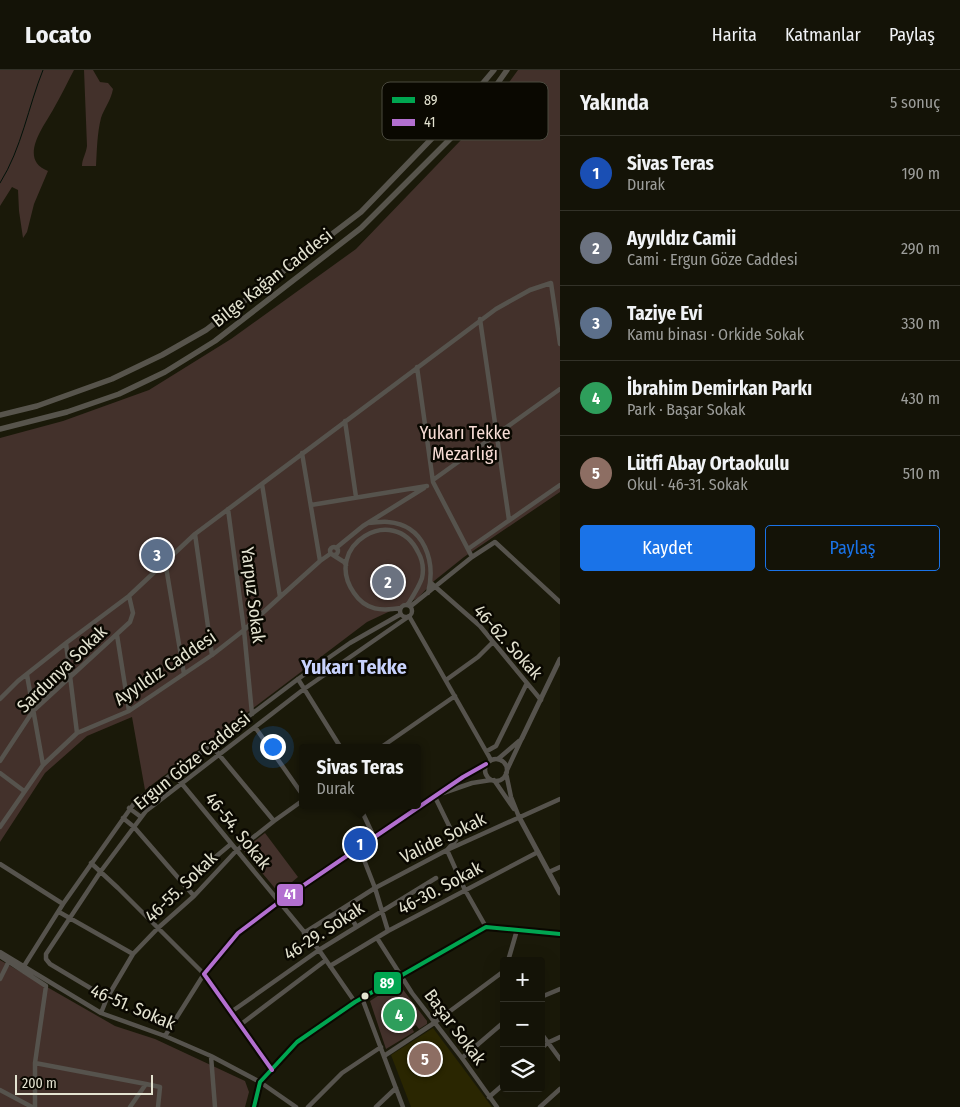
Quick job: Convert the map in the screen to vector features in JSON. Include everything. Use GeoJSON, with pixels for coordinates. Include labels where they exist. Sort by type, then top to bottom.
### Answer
{"type":"FeatureCollection","features":[{"type":"Feature","properties":{"kind":"main road","name":"Bilge Kağan Caddesi"},"geometry":{"type":"LineString","coordinates":[[484,82],[494,70]]}},
{"type":"Feature","properties":{"kind":"main road","name":"Bilge Kağan Caddesi"},"geometry":{"type":"LineString","coordinates":[[499,82],[507,70]]}},
{"type":"Feature","properties":{"kind":"main road","name":"Bilge Kağan Caddesi"},"geometry":{"type":"LineString","coordinates":[[0,415],[37,406],[112,379],[162,355],[206,330],[361,212],[430,140]]}},
{"type":"Feature","properties":{"kind":"main road","name":"Bilge Kağan Caddesi"},"geometry":{"type":"LineString","coordinates":[[0,429],[67,412],[119,394],[165,372],[215,341],[361,228],[449,140]]}},
{"type":"Feature","properties":{"kind":"street"},"geometry":{"type":"LineString","coordinates":[[0,699],[66,643],[129,596],[195,534],[480,319],[514,298],[551,283],[560,344]]}},
{"type":"Feature","properties":{"kind":"street"},"geometry":{"type":"LineString","coordinates":[[480,319],[509,520]]}},
{"type":"Feature","properties":{"kind":"street"},"geometry":{"type":"LineString","coordinates":[[417,367],[433,481],[472,557]]}},
{"type":"Feature","properties":{"kind":"street","name":"Ayyıldız Caddesi"},"geometry":{"type":"LineString","coordinates":[[0,826],[43,765],[77,733],[129,711],[212,655],[244,630],[320,562],[334,553],[367,524],[427,486],[560,389]]}},
{"type":"Feature","properties":{"kind":"street"},"geometry":{"type":"LineString","coordinates":[[345,421],[356,498]]}},
{"type":"Feature","properties":{"kind":"street"},"geometry":{"type":"LineString","coordinates":[[302,453],[320,562]]}},
{"type":"Feature","properties":{"kind":"street"},"geometry":{"type":"LineString","coordinates":[[262,484],[280,597]]}},
{"type":"Feature","properties":{"kind":"street"},"geometry":{"type":"LineString","coordinates":[[468,548],[560,485]]}},
{"type":"Feature","properties":{"kind":"street"},"geometry":{"type":"LineString","coordinates":[[311,505],[427,486]]}},
{"type":"Feature","properties":{"kind":"street","name":"Yarpuz Sokak"},"geometry":{"type":"LineString","coordinates":[[228,509],[244,630],[252,714]]}},
{"type":"Feature","properties":{"kind":"street"},"geometry":{"type":"LineString","coordinates":[[367,524],[388,522],[402,525],[419,538],[428,551],[430,560],[431,583],[428,593]]}},
{"type":"Feature","properties":{"kind":"street"},"geometry":{"type":"LineString","coordinates":[[401,611],[382,610],[361,603],[347,581],[346,566],[348,555],[357,541],[374,531],[390,530],[407,537],[420,554],[423,572],[409,606]]}},
{"type":"Feature","properties":{"kind":"street"},"geometry":{"type":"LineString","coordinates":[[195,534],[212,655]]}},
{"type":"Feature","properties":{"kind":"street"},"geometry":{"type":"LineString","coordinates":[[401,611],[403,605],[409,606],[428,593],[472,557],[495,542],[560,602]]}},
{"type":"Feature","properties":{"kind":"street"},"geometry":{"type":"LineString","coordinates":[[334,553],[348,555]]}},
{"type":"Feature","properties":{"kind":"street"},"geometry":{"type":"LineString","coordinates":[[334,553],[346,566]]}},
{"type":"Feature","properties":{"kind":"street"},"geometry":{"type":"LineString","coordinates":[[165,561],[184,674]]}},
{"type":"Feature","properties":{"kind":"street","name":"46-62. Sokak"},"geometry":{"type":"LineString","coordinates":[[431,583],[480,626],[541,700]]}},
{"type":"Feature","properties":{"kind":"street","name":"Sardunya Sokak"},"geometry":{"type":"LineString","coordinates":[[0,761],[33,711],[130,622],[132,618],[132,605],[129,596]]}},
{"type":"Feature","properties":{"kind":"street"},"geometry":{"type":"LineString","coordinates":[[408,617],[412,612],[409,606]]}},
{"type":"Feature","properties":{"kind":"street"},"geometry":{"type":"LineString","coordinates":[[401,611],[404,616],[408,617],[492,760]]}},
{"type":"Feature","properties":{"kind":"street","name":"Ergun Göze Caddesi"},"geometry":{"type":"LineString","coordinates":[[24,966],[63,904],[129,808],[298,680],[350,643],[401,611]]}},
{"type":"Feature","properties":{"kind":"street","name":"Ergun Göze Caddesi"},"geometry":{"type":"LineString","coordinates":[[107,998],[50,964],[46,959],[48,950],[101,871],[141,817],[146,811],[304,689],[408,617]]}},
{"type":"Feature","properties":{"kind":"street"},"geometry":{"type":"LineString","coordinates":[[117,635],[129,711]]}},
{"type":"Feature","properties":{"kind":"street"},"geometry":{"type":"LineString","coordinates":[[360,638],[365,646]]}},
{"type":"Feature","properties":{"kind":"street"},"geometry":{"type":"LineString","coordinates":[[446,680],[478,657],[492,642]]}},
{"type":"Feature","properties":{"kind":"street"},"geometry":{"type":"LineString","coordinates":[[66,643],[77,733]]}},
{"type":"Feature","properties":{"kind":"street"},"geometry":{"type":"LineString","coordinates":[[350,643],[356,652]]}},
{"type":"Feature","properties":{"kind":"street"},"geometry":{"type":"LineString","coordinates":[[435,797],[460,787],[501,779],[560,659]]}},
{"type":"Feature","properties":{"kind":"street"},"geometry":{"type":"LineString","coordinates":[[26,675],[43,765]]}},
{"type":"Feature","properties":{"kind":"street"},"geometry":{"type":"LineString","coordinates":[[298,680],[338,744]]}},
{"type":"Feature","properties":{"kind":"street"},"geometry":{"type":"LineString","coordinates":[[486,751],[496,746],[526,683]]}},
{"type":"Feature","properties":{"kind":"street"},"geometry":{"type":"LineString","coordinates":[[386,744],[455,696]]}},
{"type":"Feature","properties":{"kind":"street"},"geometry":{"type":"LineString","coordinates":[[255,727],[299,790]]}},
{"type":"Feature","properties":{"kind":"street"},"geometry":{"type":"LineString","coordinates":[[421,806],[464,777],[492,760],[498,759],[522,738]]}},
{"type":"Feature","properties":{"kind":"street"},"geometry":{"type":"LineString","coordinates":[[210,745],[274,821]]}},
{"type":"Feature","properties":{"kind":"street"},"geometry":{"type":"LineString","coordinates":[[498,759],[505,764],[511,797],[519,817]]}},
{"type":"Feature","properties":{"kind":"street"},"geometry":{"type":"LineString","coordinates":[[486,764],[486,774],[493,780],[519,817],[560,894]]}},
{"type":"Feature","properties":{"kind":"street"},"geometry":{"type":"LineString","coordinates":[[0,773],[24,790]]}},
{"type":"Feature","properties":{"kind":"street","name":"46-54. Sokak"},"geometry":{"type":"LineString","coordinates":[[173,773],[326,960],[355,1002]]}},
{"type":"Feature","properties":{"kind":"street"},"geometry":{"type":"LineString","coordinates":[[435,797],[456,840],[447,850],[465,890],[486,927]]}},
{"type":"Feature","properties":{"kind":"street","name":"Valide Sokak"},"geometry":{"type":"LineString","coordinates":[[304,933],[375,888],[447,850],[560,799]]}},
{"type":"Feature","properties":{"kind":"street","name":"46-55. Sokak"},"geometry":{"type":"LineString","coordinates":[[101,1013],[107,998],[133,954],[158,928],[194,896],[236,851],[299,803]]}},
{"type":"Feature","properties":{"kind":"street"},"geometry":{"type":"LineString","coordinates":[[129,808],[141,817]]}},
{"type":"Feature","properties":{"kind":"street"},"geometry":{"type":"LineString","coordinates":[[362,809],[374,837]]}},
{"type":"Feature","properties":{"kind":"street"},"geometry":{"type":"LineString","coordinates":[[165,1036],[204,974],[238,933],[358,847],[417,809]]}},
{"type":"Feature","properties":{"kind":"street"},"geometry":{"type":"LineString","coordinates":[[123,818],[134,827],[194,896]]}},
{"type":"Feature","properties":{"kind":"street"},"geometry":{"type":"LineString","coordinates":[[184,884],[231,844]]}},
{"type":"Feature","properties":{"kind":"street"},"geometry":{"type":"LineString","coordinates":[[358,847],[375,888],[388,931]]}},
{"type":"Feature","properties":{"kind":"street","name":"46-30. Sokak"},"geometry":{"type":"LineString","coordinates":[[330,966],[388,931],[538,852]]}},
{"type":"Feature","properties":{"kind":"street"},"geometry":{"type":"LineString","coordinates":[[92,863],[204,974],[272,1070]]}},
{"type":"Feature","properties":{"kind":"street"},"geometry":{"type":"LineString","coordinates":[[0,864],[63,904]]}},
{"type":"Feature","properties":{"kind":"street"},"geometry":{"type":"LineString","coordinates":[[549,872],[560,867]]}},
{"type":"Feature","properties":{"kind":"street","name":"46-29. Sokak"},"geometry":{"type":"LineString","coordinates":[[231,1012],[318,950],[436,878]]}},
{"type":"Feature","properties":{"kind":"street"},"geometry":{"type":"LineString","coordinates":[[345,907],[356,926]]}},
{"type":"Feature","properties":{"kind":"street"},"geometry":{"type":"LineString","coordinates":[[58,912],[133,954]]}},
{"type":"Feature","properties":{"kind":"street"},"geometry":{"type":"LineString","coordinates":[[254,1107],[260,1082],[297,1042],[355,1002],[486,927],[560,934]]}},
{"type":"Feature","properties":{"kind":"street"},"geometry":{"type":"LineString","coordinates":[[509,957],[517,930]]}},
{"type":"Feature","properties":{"kind":"street","name":"Başar Sokak"},"geometry":{"type":"LineString","coordinates":[[377,938],[400,976],[497,1107]]}},
{"type":"Feature","properties":{"kind":"street","name":"46-51. Sokak"},"geometry":{"type":"LineString","coordinates":[[0,952],[101,1013],[165,1036],[211,1056],[260,1082],[296,1107]]}},
{"type":"Feature","properties":{"kind":"street"},"geometry":{"type":"LineString","coordinates":[[0,956],[44,983],[46,990],[35,1062],[34,1107],[0,1090]]}},
{"type":"Feature","properties":{"kind":"street","name":"46-29. Sokak"},"geometry":{"type":"LineString","coordinates":[[240,1025],[326,960]]}},
{"type":"Feature","properties":{"kind":"street"},"geometry":{"type":"LineString","coordinates":[[0,979],[9,962]]}},
{"type":"Feature","properties":{"kind":"street"},"geometry":{"type":"LineString","coordinates":[[384,1056],[434,1023],[500,974]]}},
{"type":"Feature","properties":{"kind":"street"},"geometry":{"type":"LineString","coordinates":[[545,995],[560,989]]}},
{"type":"Feature","properties":{"kind":"street"},"geometry":{"type":"LineString","coordinates":[[362,998],[403,1107]]}},
{"type":"Feature","properties":{"kind":"street"},"geometry":{"type":"LineString","coordinates":[[462,1058],[500,1025]]}},
{"type":"Feature","properties":{"kind":"street"},"geometry":{"type":"LineString","coordinates":[[543,1047],[560,1037]]}},
{"type":"Feature","properties":{"kind":"street"},"geometry":{"type":"LineString","coordinates":[[545,1040],[560,1059]]}},
{"type":"Feature","properties":{"kind":"street"},"geometry":{"type":"LineString","coordinates":[[308,1107],[342,1073],[380,1047]]}},
{"type":"Feature","properties":{"kind":"street"},"geometry":{"type":"LineString","coordinates":[[211,1056],[215,1107]]}},
{"type":"Feature","properties":{"kind":"street"},"geometry":{"type":"LineString","coordinates":[[35,1062],[160,1087],[158,1107]]}},
{"type":"Feature","properties":{"kind":"street"},"geometry":{"type":"LineString","coordinates":[[130,1107],[146,1084]]}},
{"type":"Feature","properties":{"kind":"street"},"geometry":{"type":"LineString","coordinates":[[489,1097],[500,1087]]}},
{"type":"Feature","properties":{"kind":"street"},"geometry":{"type":"LineString","coordinates":[[376,1107],[396,1088]]}},
{"type":"Feature","properties":{"kind":"street"},"geometry":{"type":"LineString","coordinates":[[540,1107],[560,1089]]}},
{"type":"Feature","properties":{"kind":"shaded area"},"geometry":{"type":"Polygon","coordinates":[[[433,1028],[492,1107],[411,1107],[391,1055],[433,1028]]]}},
{"type":"Feature","properties":{"kind":"green space"},"geometry":{"type":"Polygon","coordinates":[[[0,70],[74,70],[36,141],[35,158],[39,166],[48,171],[34,204],[27,232],[23,238],[18,190],[12,187],[0,206],[0,70]]]}},
{"type":"Feature","properties":{"kind":"green space"},"geometry":{"type":"Polygon","coordinates":[[[84,70],[93,70],[100,82],[108,83],[113,89],[101,118],[96,166],[82,166],[87,146],[84,70]]]}},
{"type":"Feature","properties":{"kind":"green space","name":"Yukarı Tekke Mezarlığı"},"geometry":{"type":"Polygon","coordinates":[[[518,70],[560,70],[560,492],[464,557],[434,581],[418,598],[367,622],[145,790],[132,717],[87,736],[45,773],[0,842],[0,438],[63,421],[149,390],[231,339],[356,249],[461,140],[548,140],[548,82],[509,82],[518,70]]]}},
{"type":"Feature","properties":{"kind":"green space"},"geometry":{"type":"Polygon","coordinates":[[[265,833],[298,877],[279,893],[243,850],[265,833]]]}},
{"type":"Feature","properties":{"kind":"green space"},"geometry":{"type":"Polygon","coordinates":[[[0,960],[115,1026],[155,1039],[245,1081],[249,1092],[245,1107],[0,1107],[0,960]]]}},
{"type":"Feature","properties":{"kind":"green space"},"geometry":{"type":"Polygon","coordinates":[[[398,983],[427,1021],[427,1024],[419,1029],[416,1025],[412,1028],[414,1032],[386,1049],[370,1001],[398,983]]]}},
{"type":"Feature","properties":{"kind":"waterway"},"geometry":{"type":"LineString","coordinates":[[0,183],[14,156],[43,70]]}},
{"type":"Feature","properties":{"kind":"transit line","name":"41"},"geometry":{"type":"LineString","coordinates":[[421,806],[486,764]]}},
{"type":"Feature","properties":{"kind":"transit line","name":"41"},"geometry":{"type":"LineString","coordinates":[[272,1070],[204,974],[238,933],[279,902],[416,809]]}},
{"type":"Feature","properties":{"kind":"transit line","name":"89"},"geometry":{"type":"LineString","coordinates":[[254,1107],[260,1082],[297,1042],[355,1002],[486,927],[560,934]]}},
{"type":"Feature","properties":{"kind":"place","name":"Taziye Evi"},"geometry":{"type":"Point","coordinates":[157,555]}},
{"type":"Feature","properties":{"kind":"place","name":"Ayyıldız Camii"},"geometry":{"type":"Point","coordinates":[388,582]}},
{"type":"Feature","properties":{"kind":"place","name":"Sivas Teras"},"geometry":{"type":"Point","coordinates":[360,844]}},
{"type":"Feature","properties":{"kind":"place","name":"İbrahim Demirkan Parkı"},"geometry":{"type":"Point","coordinates":[399,1015]}},
{"type":"Feature","properties":{"kind":"place","name":"Lütfi Abay Ortaokulu"},"geometry":{"type":"Point","coordinates":[425,1059]}},
{"type":"Feature","properties":{"kind":"district","name":"Yukarı Tekke"},"geometry":{"type":"Point","coordinates":[354,667]}}]}
